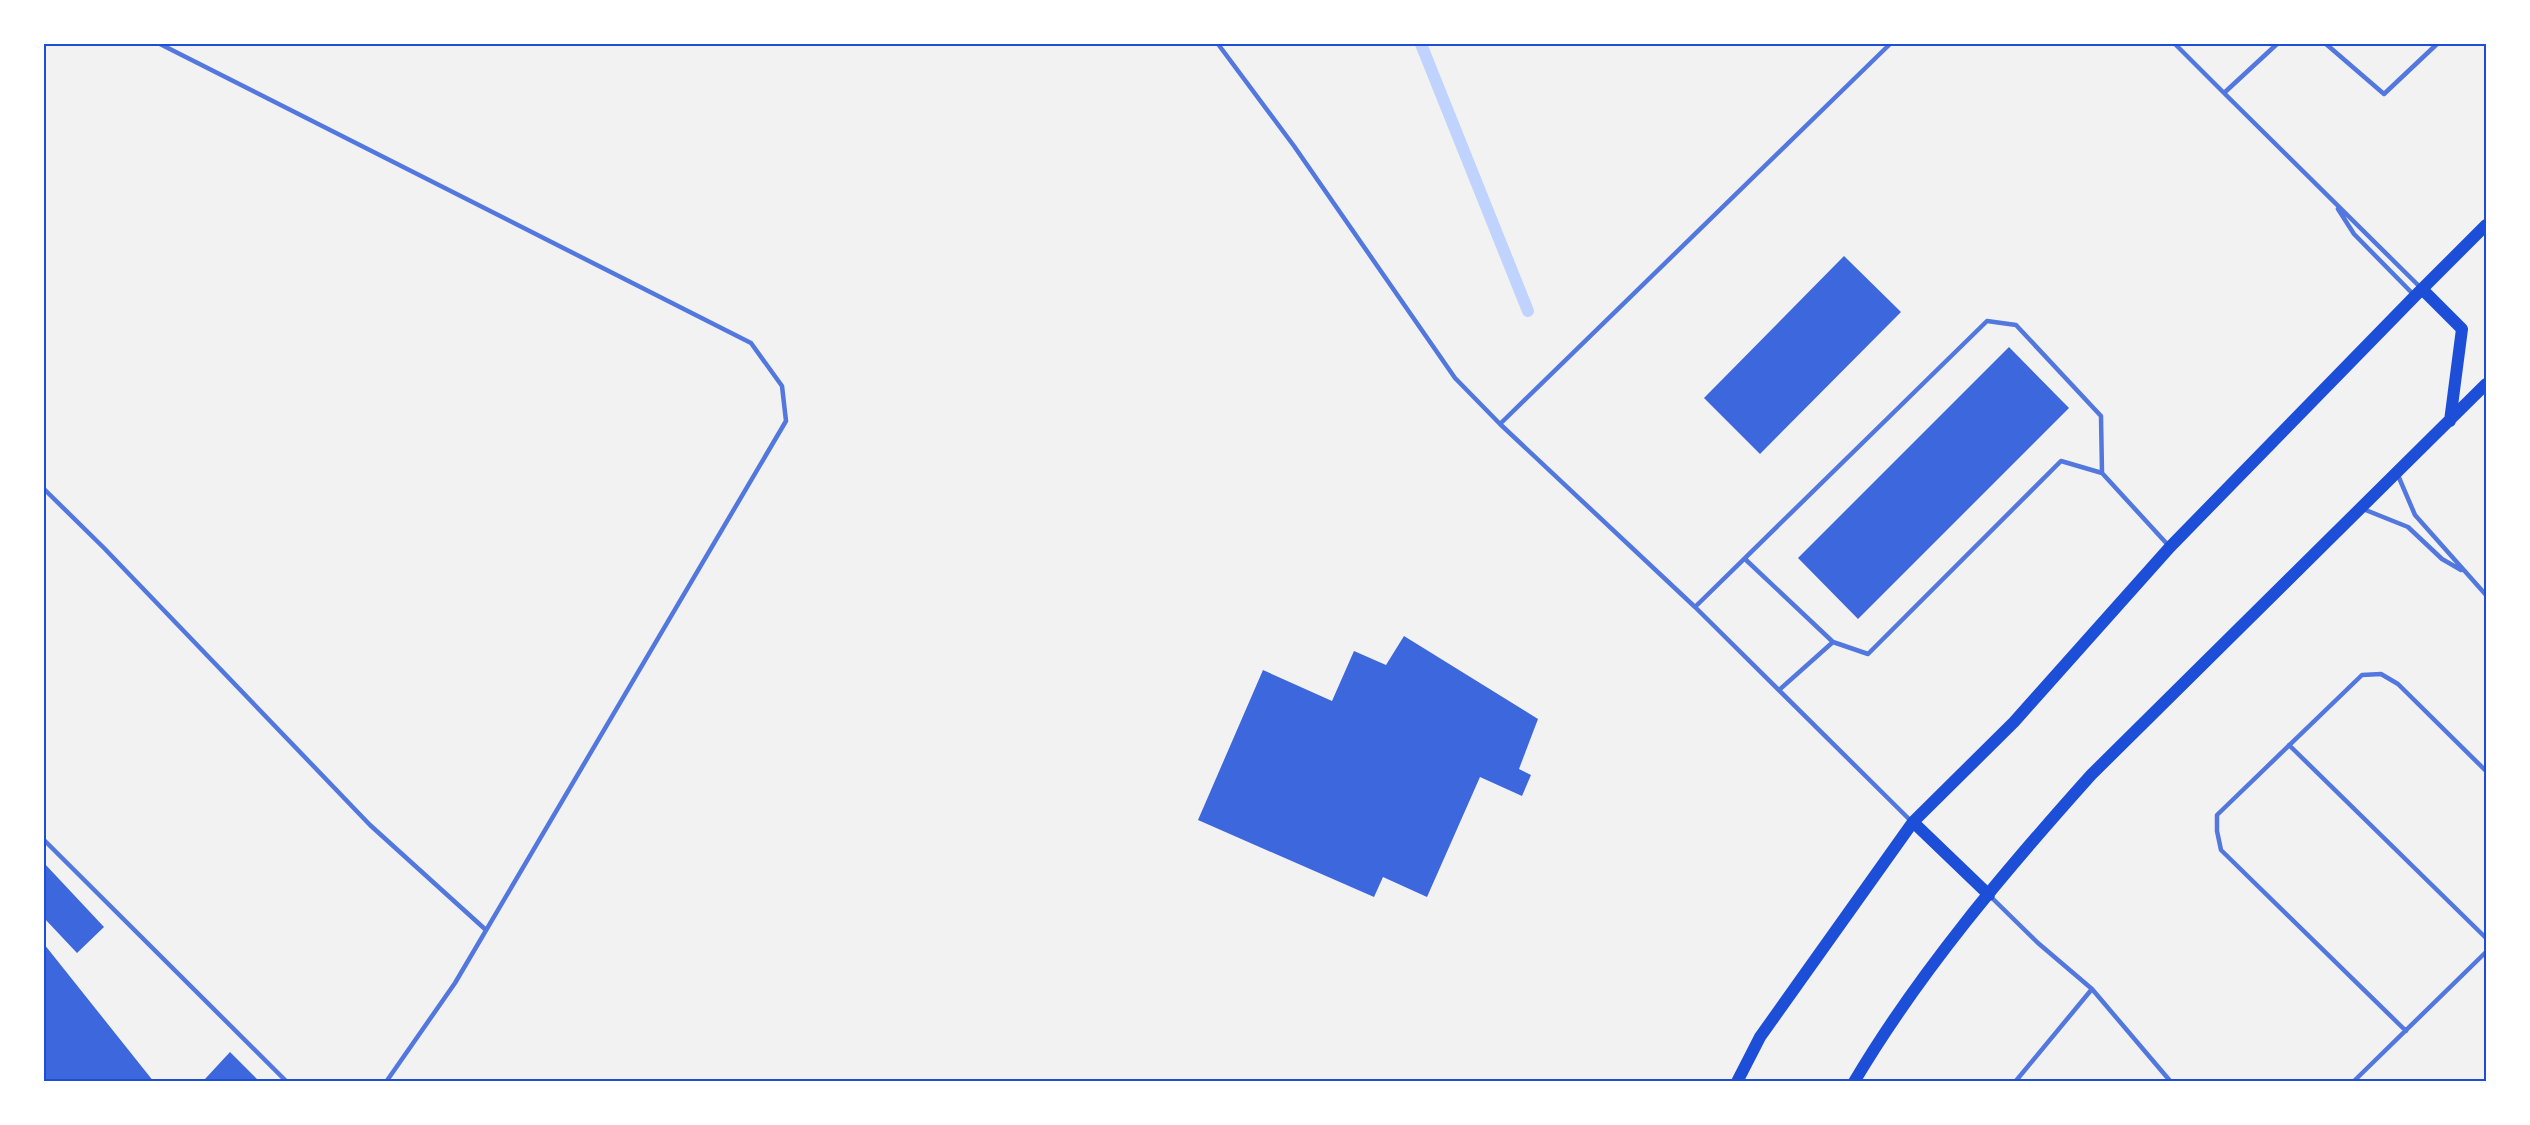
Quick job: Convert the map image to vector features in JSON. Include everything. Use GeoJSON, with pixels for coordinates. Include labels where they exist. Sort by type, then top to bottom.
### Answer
{"type":"FeatureCollection","features":[{"type":"Feature","properties":{"kind":"main road"},"geometry":{"type":"LineString","coordinates":[[1737,1082],[1760,1037],[1913,822],[2014,722],[2170,547],[2418,292],[2487,225]]}},
{"type":"Feature","properties":{"kind":"main road"},"geometry":{"type":"LineString","coordinates":[[2418,292],[2463,329],[2450,421]]}},
{"type":"Feature","properties":{"kind":"main road"},"geometry":{"type":"LineString","coordinates":[[1854,1082],[1893,1020],[1941,954],[2091,775],[2487,384]]}},
{"type":"Feature","properties":{"kind":"main road"},"geometry":{"type":"LineString","coordinates":[[1913,822],[1989,895]]}},
{"type":"Feature","properties":{"kind":"lane"},"geometry":{"type":"LineString","coordinates":[[160,44],[751,343],[782,386],[786,421],[455,983],[386,1082]]}},
{"type":"Feature","properties":{"kind":"lane"},"geometry":{"type":"LineString","coordinates":[[1218,44],[1294,146],[1455,378],[1500,424],[1695,607],[1913,822]]}},
{"type":"Feature","properties":{"kind":"lane"},"geometry":{"type":"LineString","coordinates":[[1500,424],[1890,44]]}},
{"type":"Feature","properties":{"kind":"lane"},"geometry":{"type":"LineString","coordinates":[[2175,44],[2333,201],[2418,292]]}},
{"type":"Feature","properties":{"kind":"lane"},"geometry":{"type":"LineString","coordinates":[[2224,93],[2277,44]]}},
{"type":"Feature","properties":{"kind":"lane"},"geometry":{"type":"LineString","coordinates":[[2326,44],[2384,94],[2437,44]]}},
{"type":"Feature","properties":{"kind":"lane"},"geometry":{"type":"LineString","coordinates":[[2333,201],[2354,234],[2418,292]]}},
{"type":"Feature","properties":{"kind":"lane"},"geometry":{"type":"LineString","coordinates":[[1695,607],[1988,321],[2016,325],[2101,416],[2102,473]]}},
{"type":"Feature","properties":{"kind":"lane"},"geometry":{"type":"LineString","coordinates":[[1744,559],[1833,642],[1868,654],[2061,461],[2102,473],[2170,547]]}},
{"type":"Feature","properties":{"kind":"lane"},"geometry":{"type":"LineString","coordinates":[[2397,471],[2415,515],[2487,595]]}},
{"type":"Feature","properties":{"kind":"lane"},"geometry":{"type":"LineString","coordinates":[[44,489],[104,548],[370,825],[486,930]]}},
{"type":"Feature","properties":{"kind":"lane"},"geometry":{"type":"LineString","coordinates":[[2360,508],[2408,527],[2442,559],[2463,571]]}},
{"type":"Feature","properties":{"kind":"lane"},"geometry":{"type":"LineString","coordinates":[[1779,690],[1833,642]]}},
{"type":"Feature","properties":{"kind":"lane"},"geometry":{"type":"LineString","coordinates":[[2406,1031],[2222,850],[2217,831],[2217,815],[2362,675],[2380,675],[2398,684],[2487,771]]}},
{"type":"Feature","properties":{"kind":"lane"},"geometry":{"type":"LineString","coordinates":[[2289,745],[2487,938]]}},
{"type":"Feature","properties":{"kind":"lane"},"geometry":{"type":"LineString","coordinates":[[44,840],[287,1082]]}},
{"type":"Feature","properties":{"kind":"lane"},"geometry":{"type":"LineString","coordinates":[[1989,895],[2038,943],[2092,989],[2171,1082]]}},
{"type":"Feature","properties":{"kind":"lane"},"geometry":{"type":"LineString","coordinates":[[2353,1082],[2487,952]]}},
{"type":"Feature","properties":{"kind":"lane"},"geometry":{"type":"LineString","coordinates":[[2479,960],[2487,964]]}},
{"type":"Feature","properties":{"kind":"lane"},"geometry":{"type":"LineString","coordinates":[[2015,1082],[2092,989]]}},
{"type":"Feature","properties":{"kind":"building"},"geometry":{"type":"Polygon","coordinates":[[[1844,256],[1901,312],[1760,454],[1704,398],[1844,256]]]}},
{"type":"Feature","properties":{"kind":"building"},"geometry":{"type":"Polygon","coordinates":[[[2009,347],[2069,408],[1858,619],[1798,558],[2009,347]]]}},
{"type":"Feature","properties":{"kind":"building"},"geometry":{"type":"Polygon","coordinates":[[[1404,636],[1538,719],[1519,769],[1531,775],[1522,796],[1480,777],[1427,897],[1383,877],[1374,897],[1198,820],[1263,670],[1332,701],[1354,651],[1386,665],[1404,636]]]}},
{"type":"Feature","properties":{"kind":"building"},"geometry":{"type":"Polygon","coordinates":[[[44,863],[104,927],[77,953],[44,918],[44,863]]]}},
{"type":"Feature","properties":{"kind":"building"},"geometry":{"type":"Polygon","coordinates":[[[44,944],[154,1082],[44,1082],[44,944]]]}},
{"type":"Feature","properties":{"kind":"building"},"geometry":{"type":"Polygon","coordinates":[[[230,1052],[260,1082],[207,1082],[205,1079],[230,1052]]]}},
{"type":"Feature","properties":{"kind":"waterway"},"geometry":{"type":"LineString","coordinates":[[1421,44],[1528,311]]}}]}
